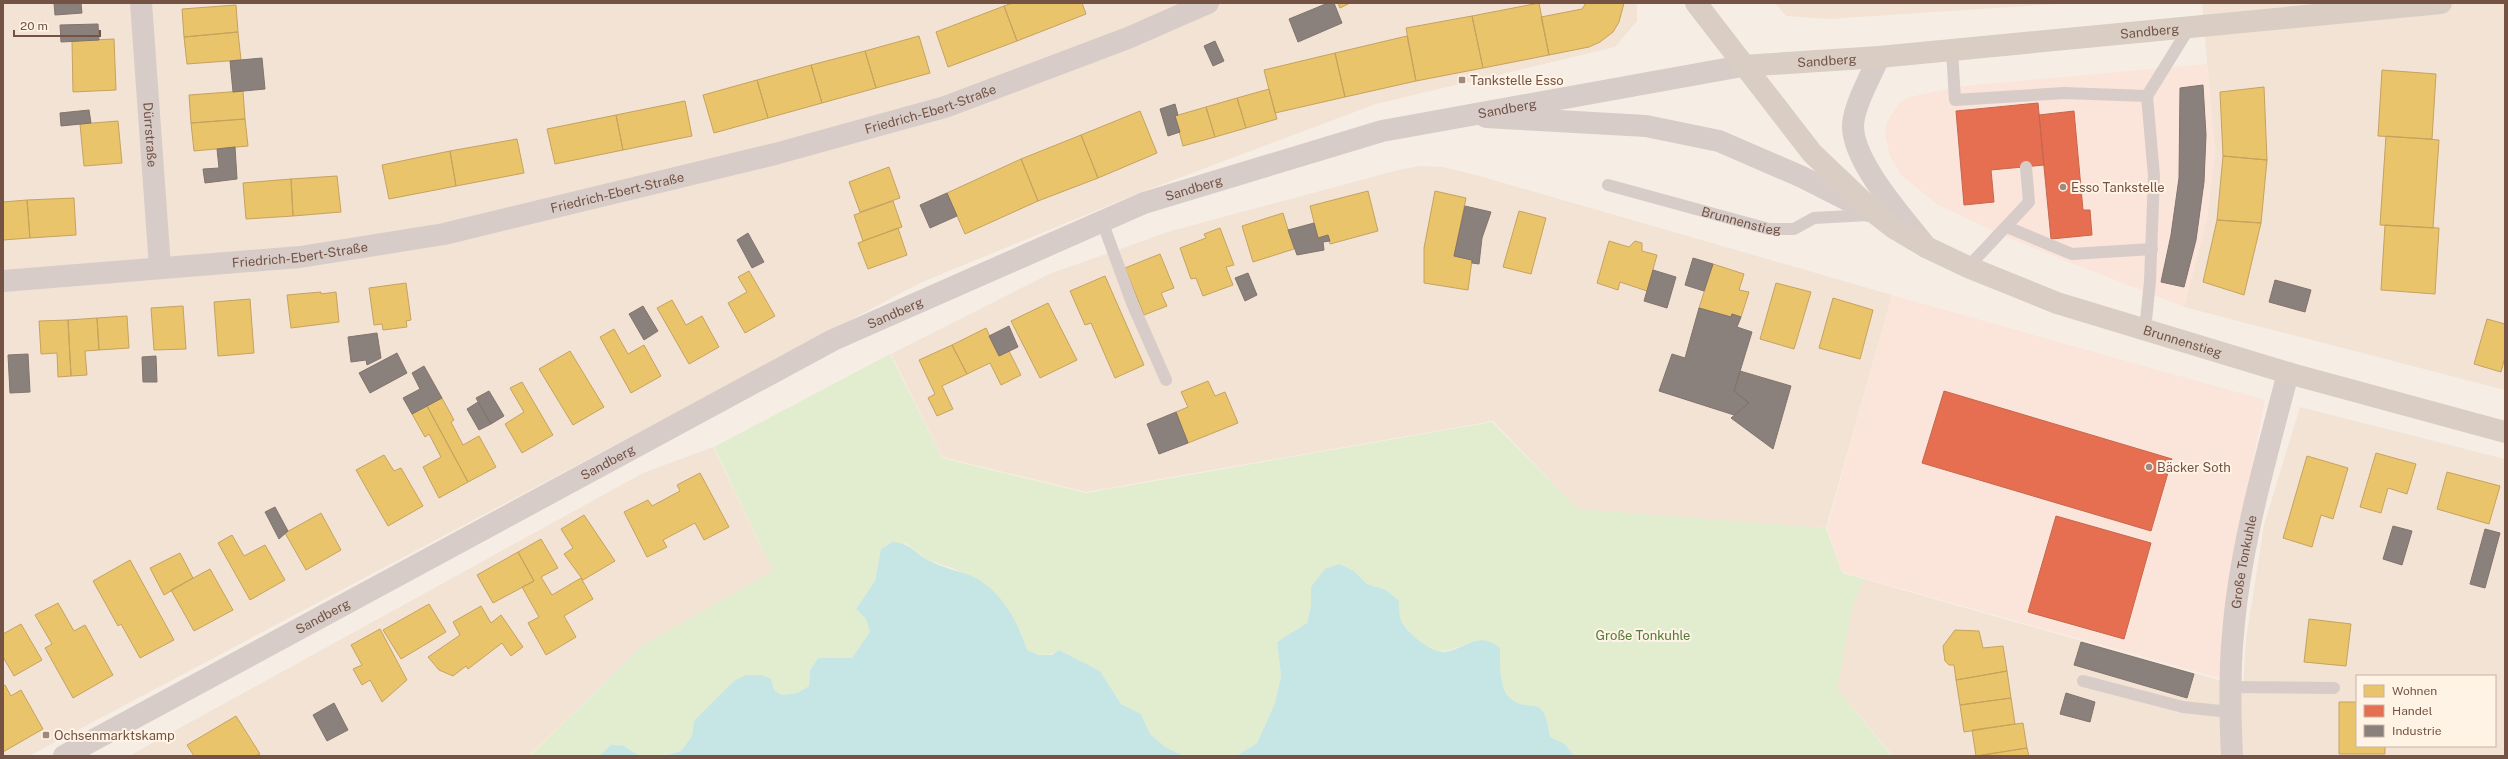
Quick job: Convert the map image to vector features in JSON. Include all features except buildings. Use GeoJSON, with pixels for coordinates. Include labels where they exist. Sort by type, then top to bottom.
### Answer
{"type":"FeatureCollection","features":[{"type":"Feature","properties":{"kind":"main road","name":"Brunnenstieg"},"geometry":{"type":"LineString","coordinates":[[1696,3],[1742,66],[1812,153],[1876,214],[1894,228],[1926,247],[1968,267],[2057,303],[2288,373],[2505,432]]}},
{"type":"Feature","properties":{"kind":"main road","name":"Sandberg"},"geometry":{"type":"LineString","coordinates":[[1742,66],[1880,57],[2189,28],[2310,9],[2441,3]]}},
{"type":"Feature","properties":{"kind":"street","name":"Dürrstraße"},"geometry":{"type":"LineString","coordinates":[[141,3],[160,267]]}},
{"type":"Feature","properties":{"kind":"street","name":"Friedrich-Ebert-Straße"},"geometry":{"type":"LineString","coordinates":[[3,281],[160,267],[300,257],[444,234],[775,154],[945,107],[1128,38],[1208,3]]}},
{"type":"Feature","properties":{"kind":"street"},"geometry":{"type":"LineString","coordinates":[[1880,57],[1857,108],[1853,124],[1854,134],[1872,176],[1926,247]]}},
{"type":"Feature","properties":{"kind":"street","name":"Sandberg"},"geometry":{"type":"LineString","coordinates":[[64,756],[833,340],[1144,203],[1382,131],[1742,66]]}},
{"type":"Feature","properties":{"kind":"street"},"geometry":{"type":"LineString","coordinates":[[1463,116],[1646,126],[1719,141],[1802,177],[1876,214]]}},
{"type":"Feature","properties":{"kind":"street","name":"Große Tonkuhle"},"geometry":{"type":"LineString","coordinates":[[2232,756],[2229,687],[2233,633],[2249,533],[2288,373]]}},
{"type":"Feature","properties":{"kind":"lane"},"geometry":{"type":"LineString","coordinates":[[2145,330],[2152,249],[2154,176],[2147,96],[2189,28]]}},
{"type":"Feature","properties":{"kind":"lane"},"geometry":{"type":"LineString","coordinates":[[1952,50],[1955,100],[2020,99],[2064,93],[2147,96]]}},
{"type":"Feature","properties":{"kind":"lane"},"geometry":{"type":"LineString","coordinates":[[1968,267],[2008,227],[2029,202],[2026,168]]}},
{"type":"Feature","properties":{"kind":"lane","name":"Brunnenstieg"},"geometry":{"type":"LineString","coordinates":[[1608,185],[1769,229],[1794,229],[1814,218],[1876,214]]}},
{"type":"Feature","properties":{"kind":"lane"},"geometry":{"type":"LineString","coordinates":[[1102,221],[1132,303],[1166,380]]}},
{"type":"Feature","properties":{"kind":"lane"},"geometry":{"type":"LineString","coordinates":[[2008,227],[2072,254],[2152,249]]}},
{"type":"Feature","properties":{"kind":"lane"},"geometry":{"type":"LineString","coordinates":[[2083,681],[2183,708],[2230,712]]}},
{"type":"Feature","properties":{"kind":"lane"},"geometry":{"type":"LineString","coordinates":[[2229,687],[2334,688]]}},
{"type":"Feature","properties":{"kind":"shaded area"},"geometry":{"type":"Polygon","coordinates":[[[3,3],[1637,3],[1637,21],[1615,47],[1376,104],[1139,193],[920,283],[29,756],[3,756],[3,3]]]}},
{"type":"Feature","properties":{"kind":"shaded area"},"geometry":{"type":"Polygon","coordinates":[[[1775,3],[2073,3],[1828,19],[1786,16],[1775,3]]]}},
{"type":"Feature","properties":{"kind":"shaded area"},"geometry":{"type":"Polygon","coordinates":[[[2202,3],[2505,3],[2505,390],[2184,307],[2207,219],[2215,153],[2202,3]]]}},
{"type":"Feature","properties":{"kind":"shaded area"},"geometry":{"type":"Polygon","coordinates":[[[2207,64],[2215,154],[2207,219],[2184,307],[2013,240],[1938,205],[1901,175],[1890,156],[1885,136],[1887,122],[1899,103],[1909,97],[1963,86],[2207,64]]]}},
{"type":"Feature","properties":{"kind":"shaded area"},"geometry":{"type":"Polygon","coordinates":[[[1420,166],[1443,167],[1476,175],[1892,295],[1826,528],[1578,509],[1493,421],[1086,492],[942,457],[891,354],[1049,274],[1171,231],[1398,170],[1420,166]]]}},
{"type":"Feature","properties":{"kind":"shaded area"},"geometry":{"type":"Polygon","coordinates":[[[1892,295],[2265,400],[2234,557],[2219,678],[1842,572],[1827,528],[1892,295]]]}},
{"type":"Feature","properties":{"kind":"shaded area"},"geometry":{"type":"Polygon","coordinates":[[[2300,407],[2505,459],[2505,756],[1893,756],[1837,689],[1852,606],[1864,579],[2243,687],[2246,639],[2264,525],[2300,407]]]}},
{"type":"Feature","properties":{"kind":"shaded area"},"geometry":{"type":"Polygon","coordinates":[[[713,447],[773,571],[643,645],[529,756],[129,756],[643,473],[713,447]]]}},
{"type":"Feature","properties":{"kind":"green space","name":"Große Tonkuhle"},"geometry":{"type":"Polygon","coordinates":[[[890,354],[942,458],[1086,493],[1492,422],[1578,509],[1826,528],[1842,573],[1864,579],[1852,607],[1837,689],[1892,756],[1574,756],[1565,744],[1550,737],[1544,713],[1540,708],[1517,702],[1506,693],[1503,687],[1501,674],[1500,648],[1490,643],[1481,641],[1472,642],[1445,651],[1436,651],[1427,648],[1420,643],[1408,629],[1398,614],[1386,590],[1367,584],[1354,571],[1311,587],[1311,606],[1307,623],[1277,642],[1281,676],[1275,703],[1257,743],[1236,756],[1184,756],[1164,747],[1150,734],[1141,714],[1121,704],[1100,671],[1059,650],[1055,653],[1043,655],[1027,650],[1021,632],[994,592],[955,569],[928,560],[906,543],[881,549],[875,581],[856,609],[866,619],[870,632],[852,658],[818,658],[810,670],[809,686],[797,693],[783,695],[774,690],[712,705],[694,721],[692,736],[681,751],[664,756],[638,755],[624,746],[599,756],[530,756],[643,645],[773,571],[714,447],[890,354]]]}},
{"type":"Feature","properties":{"kind":"water"},"geometry":{"type":"Polygon","coordinates":[[[893,542],[905,545],[930,561],[976,578],[985,584],[1001,600],[1014,619],[1027,650],[1039,655],[1052,655],[1059,650],[1100,671],[1121,704],[1141,714],[1150,734],[1165,747],[1184,756],[664,756],[681,751],[692,736],[694,721],[734,681],[746,675],[761,675],[771,679],[774,690],[782,695],[797,693],[809,686],[810,670],[818,658],[852,658],[870,632],[866,619],[856,609],[875,581],[881,549],[893,542]]]}},
{"type":"Feature","properties":{"kind":"water"},"geometry":{"type":"Polygon","coordinates":[[[1339,564],[1354,571],[1367,584],[1386,590],[1399,601],[1402,623],[1418,640],[1432,649],[1445,652],[1478,641],[1492,643],[1500,648],[1501,674],[1503,687],[1506,693],[1517,702],[1540,708],[1544,713],[1550,737],[1565,744],[1574,756],[1236,756],[1257,743],[1275,703],[1281,676],[1277,642],[1307,623],[1311,606],[1311,587],[1325,569],[1339,564]]]}},
{"type":"Feature","properties":{"kind":"water"},"geometry":{"type":"Polygon","coordinates":[[[611,745],[624,746],[638,755],[653,756],[599,756],[611,745]]]}},
{"type":"Feature","properties":{"kind":"place","name":"Tankstelle Esso"},"geometry":{"type":"Point","coordinates":[1462,80]}},
{"type":"Feature","properties":{"kind":"place","name":"Esso Tankstelle"},"geometry":{"type":"Point","coordinates":[2063,187]}},
{"type":"Feature","properties":{"kind":"place","name":"Bäcker Soth"},"geometry":{"type":"Point","coordinates":[2149,467]}},
{"type":"Feature","properties":{"kind":"place","name":"Ochsenmarktskamp"},"geometry":{"type":"Point","coordinates":[46,735]}}]}
